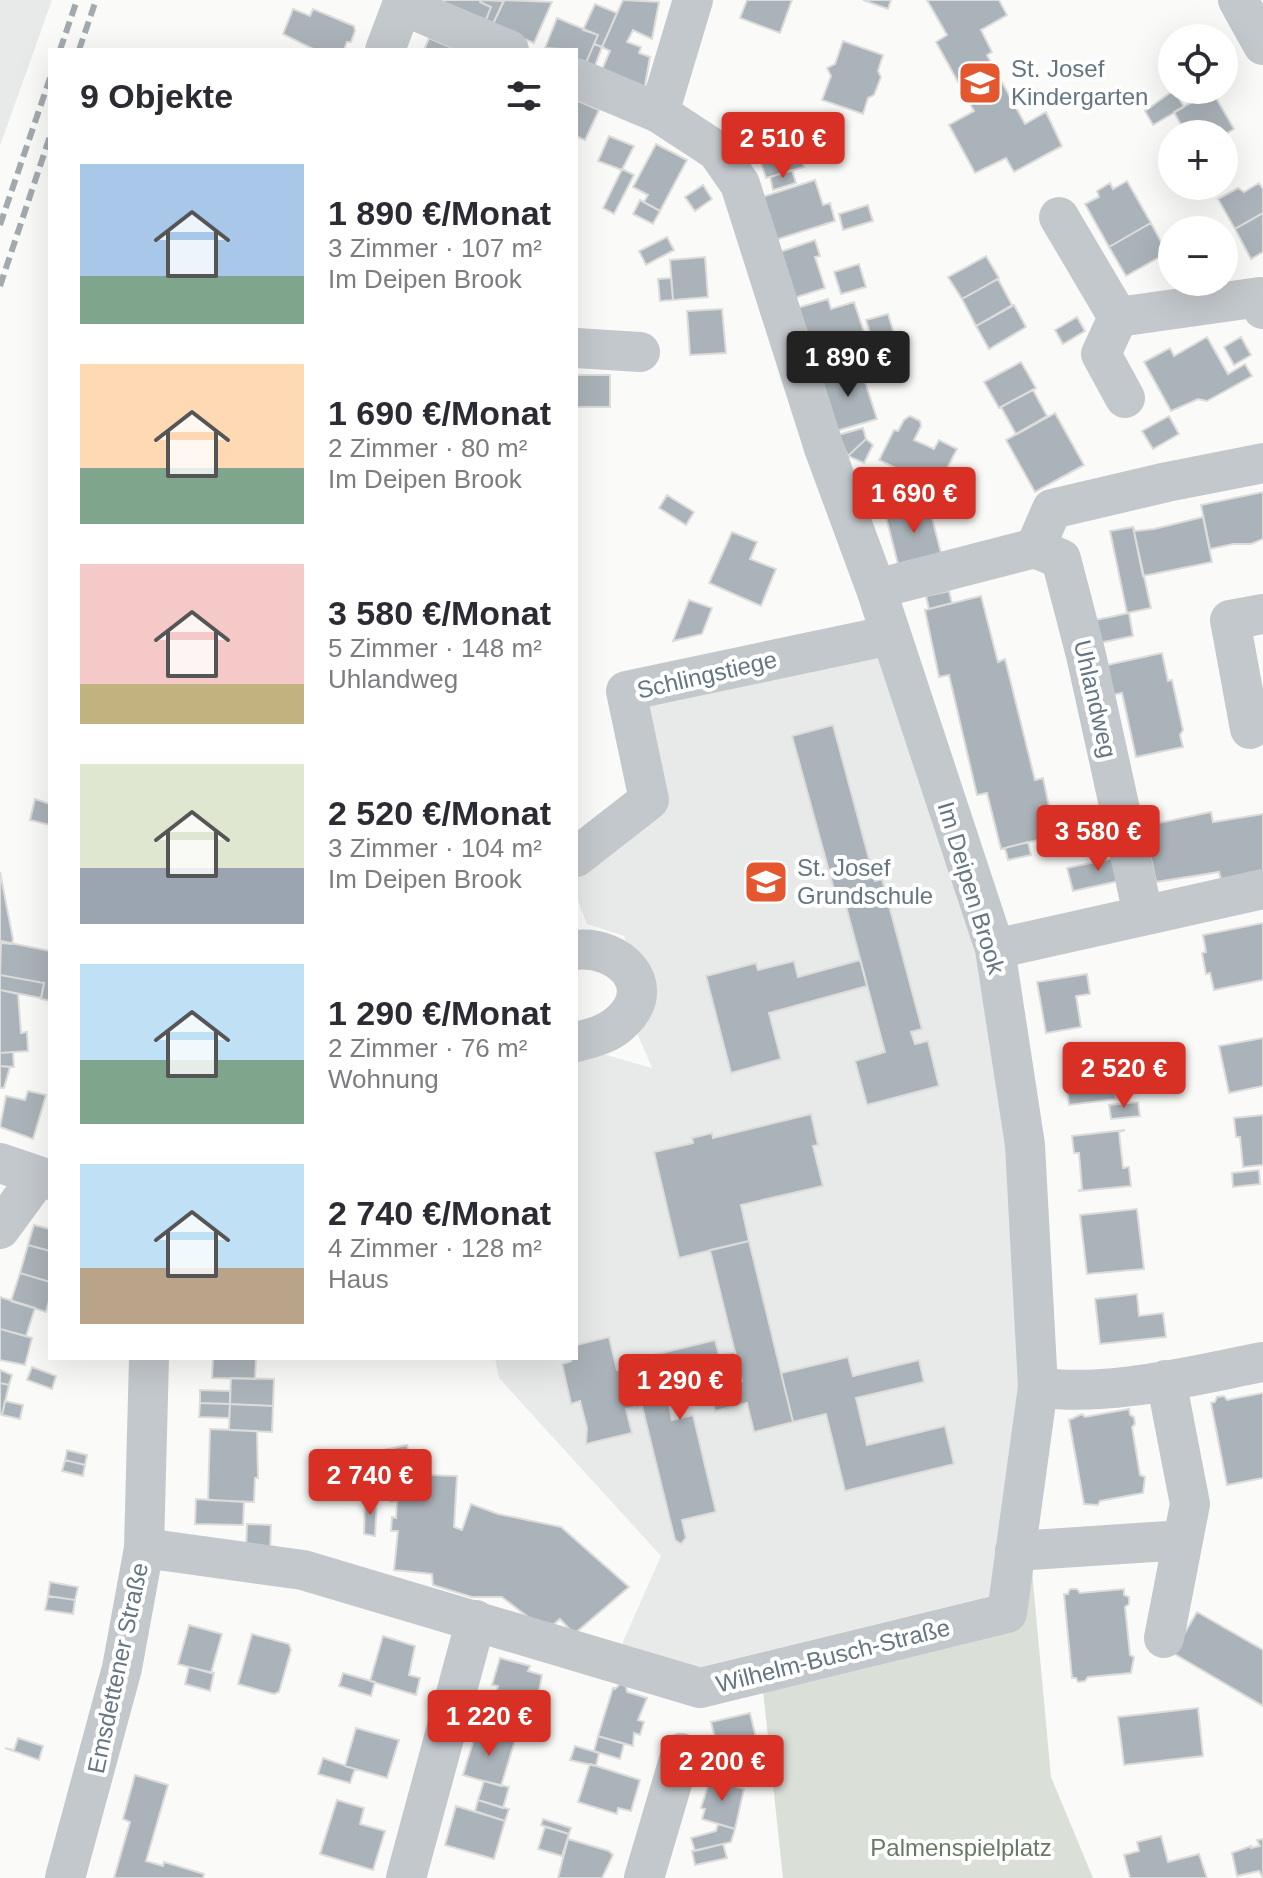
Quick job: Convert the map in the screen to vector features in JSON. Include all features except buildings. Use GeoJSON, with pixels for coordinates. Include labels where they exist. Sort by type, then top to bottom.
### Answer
{"type":"FeatureCollection","features":[{"type":"Feature","properties":{"kind":"street"},"geometry":{"type":"LineString","coordinates":[[659,113],[693,0]]}},
{"type":"Feature","properties":{"kind":"street"},"geometry":{"type":"LineString","coordinates":[[1238,0],[1263,45]]}},
{"type":"Feature","properties":{"kind":"street"},"geometry":{"type":"LineString","coordinates":[[386,48],[403,3],[504,48]]}},
{"type":"Feature","properties":{"kind":"street","name":"Im Deipen Brook"},"geometry":{"type":"LineString","coordinates":[[578,79],[659,113],[717,151],[740,184],[824,448],[876,589],[995,949],[1025,1145],[1038,1387],[1007,1613]]}},
{"type":"Feature","properties":{"kind":"street"},"geometry":{"type":"LineString","coordinates":[[1059,217],[1118,317]]}},
{"type":"Feature","properties":{"kind":"street"},"geometry":{"type":"LineString","coordinates":[[1118,317],[1262,301]]}},
{"type":"Feature","properties":{"kind":"street"},"geometry":{"type":"LineString","coordinates":[[1118,317],[1101,354],[1125,398]]}},
{"type":"Feature","properties":{"kind":"street"},"geometry":{"type":"LineString","coordinates":[[578,348],[640,352]]}},
{"type":"Feature","properties":{"kind":"street"},"geometry":{"type":"LineString","coordinates":[[876,589],[1035,548],[1052,509],[1263,463]]}},
{"type":"Feature","properties":{"kind":"street","name":"Uhlandweg"},"geometry":{"type":"LineString","coordinates":[[1035,548],[1061,559],[1086,655],[1143,914]]}},
{"type":"Feature","properties":{"kind":"street"},"geometry":{"type":"LineString","coordinates":[[1250,729],[1230,620],[1263,614]]}},
{"type":"Feature","properties":{"kind":"street","name":"Schlingstiege"},"geometry":{"type":"LineString","coordinates":[[578,855],[649,800],[626,691],[891,635]]}},
{"type":"Feature","properties":{"kind":"street"},"geometry":{"type":"LineString","coordinates":[[995,949],[1263,889]]}},
{"type":"Feature","properties":{"kind":"street"},"geometry":{"type":"LineString","coordinates":[[578,950],[599,950],[623,962],[633,975],[637,989],[635,1001],[621,1022],[608,1032],[578,1041]]}},
{"type":"Feature","properties":{"kind":"street"},"geometry":{"type":"LineString","coordinates":[[0,1163],[44,1178],[0,1229]]}},
{"type":"Feature","properties":{"kind":"street","name":"Emsdettener Straße"},"geometry":{"type":"LineString","coordinates":[[65,1878],[122,1668],[144,1548],[149,1360]]}},
{"type":"Feature","properties":{"kind":"street"},"geometry":{"type":"LineString","coordinates":[[1038,1387],[1066,1392],[1166,1380],[1263,1362]]}},
{"type":"Feature","properties":{"kind":"street"},"geometry":{"type":"LineString","coordinates":[[1164,1638],[1190,1504],[1166,1380]]}},
{"type":"Feature","properties":{"kind":"street"},"geometry":{"type":"LineString","coordinates":[[1015,1551],[1183,1540]]}},
{"type":"Feature","properties":{"kind":"street","name":"Wilhelm-Busch-Straße"},"geometry":{"type":"LineString","coordinates":[[144,1548],[303,1570],[700,1688],[1007,1613]]}},
{"type":"Feature","properties":{"kind":"street"},"geometry":{"type":"LineString","coordinates":[[406,1878],[476,1620]]}},
{"type":"Feature","properties":{"kind":"street"},"geometry":{"type":"LineString","coordinates":[[644,1878],[681,1753]]}},
{"type":"Feature","properties":{"kind":"shaded area"},"geometry":{"type":"Polygon","coordinates":[[[0,0],[52,0],[0,146],[0,0]]]}},
{"type":"Feature","properties":{"kind":"shaded area"},"geometry":{"type":"Polygon","coordinates":[[[884,648],[980,955],[1008,1152],[1020,1384],[991,1596],[696,1668],[622,1644],[661,1556],[499,1378],[495,1360],[578,1360],[578,1056],[596,1052],[652,1068],[634,1026],[650,1002],[624,936],[587,924],[578,901],[578,866],[659,803],[637,699],[884,648]]]}},
{"type":"Feature","properties":{"kind":"green space","name":"Palmenspielplatz"},"geometry":{"type":"Polygon","coordinates":[[[1031,1561],[1051,1777],[1093,1878],[783,1878],[762,1681],[1000,1624],[1031,1561]]]}},
{"type":"Feature","properties":{"kind":"railway"},"geometry":{"type":"LineString","coordinates":[[61,48],[77,0]]}},
{"type":"Feature","properties":{"kind":"railway"},"geometry":{"type":"LineString","coordinates":[[80,48],[96,0]]}},
{"type":"Feature","properties":{"kind":"railway"},"geometry":{"type":"LineString","coordinates":[[0,225],[48,84]]}},
{"type":"Feature","properties":{"kind":"railway"},"geometry":{"type":"LineString","coordinates":[[0,286],[48,142]]}},
{"type":"Feature","properties":{"kind":"place","name":"St. Josef Kindergarten"},"geometry":{"type":"Point","coordinates":[980,83]}},
{"type":"Feature","properties":{"kind":"place","name":"St. Josef Grundschule"},"geometry":{"type":"Point","coordinates":[766,882]}}]}
